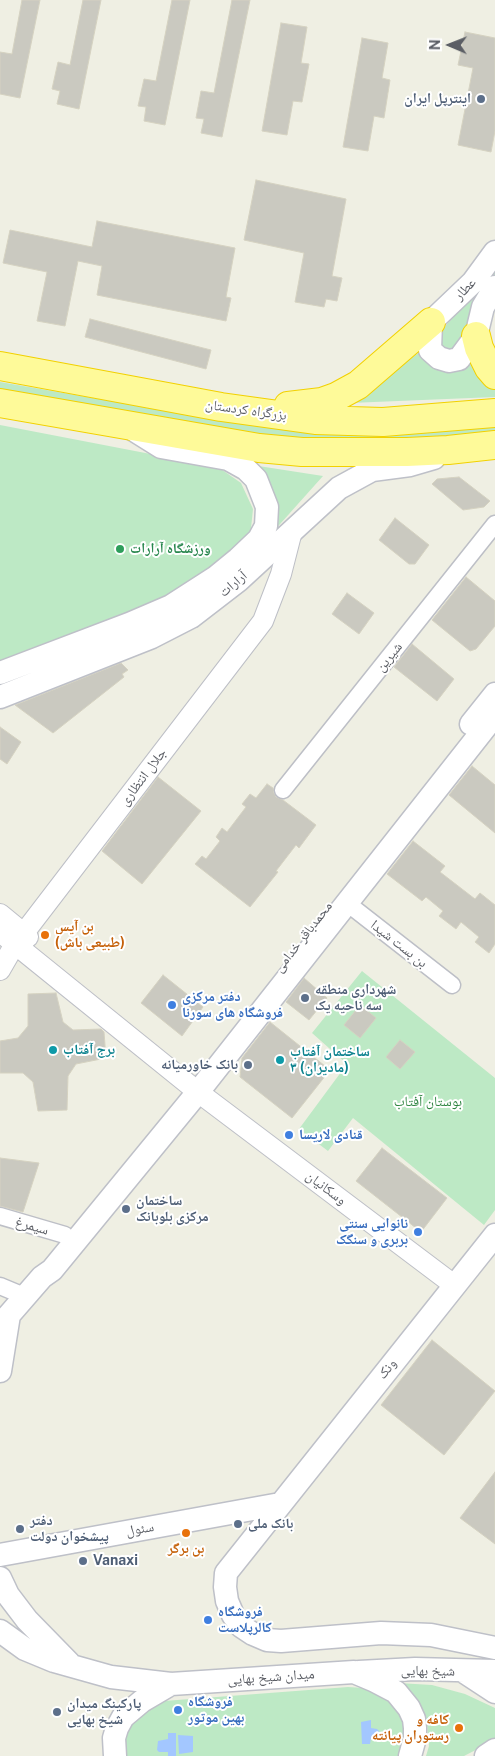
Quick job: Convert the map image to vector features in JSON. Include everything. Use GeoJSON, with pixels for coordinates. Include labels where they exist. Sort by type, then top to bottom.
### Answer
{"type":"FeatureCollection","features":[{"type":"Feature","properties":{"kind":"highway"},"geometry":{"type":"LineString","coordinates":[[221,407],[305,405],[336,397],[358,386],[431,322]]}},
{"type":"Feature","properties":{"kind":"highway"},"geometry":{"type":"LineString","coordinates":[[476,336],[479,348],[489,368],[495,375]]}},
{"type":"Feature","properties":{"kind":"highway","name":"بزرگراه کردستان"},"geometry":{"type":"LineString","coordinates":[[0,366],[221,407],[316,420],[384,422],[495,413]]}},
{"type":"Feature","properties":{"kind":"highway"},"geometry":{"type":"LineString","coordinates":[[0,403],[259,448],[302,452],[448,450],[495,445]]}},
{"type":"Feature","properties":{"kind":"main road","name":"عطار"},"geometry":{"type":"LineString","coordinates":[[431,322],[473,282],[495,252]]}},
{"type":"Feature","properties":{"kind":"main road","name":"عطار"},"geometry":{"type":"LineString","coordinates":[[476,336],[478,321],[483,307],[495,287]]}},
{"type":"Feature","properties":{"kind":"main road"},"geometry":{"type":"LineString","coordinates":[[431,322],[430,350],[439,358],[449,361],[459,359],[476,336]]}},
{"type":"Feature","properties":{"kind":"main road","name":"آرارات"},"geometry":{"type":"LineString","coordinates":[[0,672],[129,624],[171,606],[216,577],[238,559],[259,539],[266,526],[267,507],[256,479],[246,469],[228,459],[161,448],[128,426]]}},
{"type":"Feature","properties":{"kind":"main road","name":"آرارات"},"geometry":{"type":"LineString","coordinates":[[0,697],[127,647],[191,618],[239,580],[339,488],[372,470],[410,465],[430,460],[448,450]]}},
{"type":"Feature","properties":{"kind":"main road","name":"محمدباقر خدامی"},"geometry":{"type":"LineString","coordinates":[[0,1371],[5,1320],[42,1276],[52,1270],[158,1130],[301,950],[495,694]]}},
{"type":"Feature","properties":{"kind":"main road","name":"محمدباقر خدامی"},"geometry":{"type":"LineString","coordinates":[[301,950],[347,903],[495,714]]}},
{"type":"Feature","properties":{"kind":"main road","name":"محمدباقر خدامی"},"geometry":{"type":"LineString","coordinates":[[42,1276],[45,1263],[65,1235],[158,1130]]}},
{"type":"Feature","properties":{"kind":"main road","name":"ونک"},"geometry":{"type":"LineString","coordinates":[[495,1235],[226,1573],[225,1587],[227,1602],[233,1615],[247,1630],[267,1640],[281,1641],[381,1633],[431,1635],[495,1648]]}},
{"type":"Feature","properties":{"kind":"main road","name":"سئول"},"geometry":{"type":"LineString","coordinates":[[0,1555],[280,1504]]}},
{"type":"Feature","properties":{"kind":"main road"},"geometry":{"type":"LineString","coordinates":[[0,1578],[8,1595],[27,1620],[74,1667]]}},
{"type":"Feature","properties":{"kind":"main road"},"geometry":{"type":"LineString","coordinates":[[0,1631],[26,1649],[54,1661],[112,1677],[171,1684]]}},
{"type":"Feature","properties":{"kind":"main road","name":"شیخ بهایی"},"geometry":{"type":"LineString","coordinates":[[354,1672],[415,1669],[463,1671],[495,1692]]}},
{"type":"Feature","properties":{"kind":"main road"},"geometry":{"type":"LineString","coordinates":[[463,1671],[495,1671]]}},
{"type":"Feature","properties":{"kind":"main road","name":"میدان شیخ بهایی"},"geometry":{"type":"LineString","coordinates":[[115,1756],[114,1738],[116,1728],[123,1717],[142,1701],[171,1684],[354,1672],[396,1692],[409,1708],[415,1728],[410,1756]]}},
{"type":"Feature","properties":{"kind":"main road"},"geometry":{"type":"LineString","coordinates":[[486,1756],[495,1750]]}},
{"type":"Feature","properties":{"kind":"street","name":"شیرین"},"geometry":{"type":"LineString","coordinates":[[283,790],[495,524]]}},
{"type":"Feature","properties":{"kind":"street","name":"جلال انتظاری"},"geometry":{"type":"LineString","coordinates":[[0,970],[13,936],[263,621],[281,574],[292,531]]}},
{"type":"Feature","properties":{"kind":"street","name":"بن بست شیدا"},"geometry":{"type":"LineString","coordinates":[[347,903],[452,985]]}},
{"type":"Feature","properties":{"kind":"street"},"geometry":{"type":"LineString","coordinates":[[0,914],[13,936]]}},
{"type":"Feature","properties":{"kind":"street","name":"وسکانیان"},"geometry":{"type":"LineString","coordinates":[[13,936],[454,1285]]}},
{"type":"Feature","properties":{"kind":"street","name":"سیمرغ"},"geometry":{"type":"LineString","coordinates":[[0,1216],[65,1235]]}},
{"type":"Feature","properties":{"kind":"street"},"geometry":{"type":"LineString","coordinates":[[0,1286],[24,1296]]}},
{"type":"Feature","properties":{"kind":"green space"},"geometry":{"type":"Polygon","coordinates":[[[495,269],[495,277],[475,304],[462,339],[447,356],[435,338],[495,269]]]}},
{"type":"Feature","properties":{"kind":"green space"},"geometry":{"type":"Polygon","coordinates":[[[421,351],[462,367],[475,363],[495,388],[495,397],[350,403],[421,351]]]}},
{"type":"Feature","properties":{"kind":"green space"},"geometry":{"type":"Polygon","coordinates":[[[0,382],[180,413],[495,425],[495,434],[331,444],[128,414],[0,390],[0,382]]]}},
{"type":"Feature","properties":{"kind":"green space","name":"ورزشگاه آرارات"},"geometry":{"type":"Polygon","coordinates":[[[0,425],[218,467],[241,483],[253,509],[250,538],[169,601],[0,668],[0,425]]]}},
{"type":"Feature","properties":{"kind":"green space"},"geometry":{"type":"Polygon","coordinates":[[[252,465],[323,476],[272,533],[252,465]]]}},
{"type":"Feature","properties":{"kind":"green space","name":"بوستان آفتاب"},"geometry":{"type":"Polygon","coordinates":[[[362,971],[495,1078],[495,1210],[484,1225],[353,1118],[328,1151],[299,1129],[347,1064],[312,1033],[362,971]]]}},
{"type":"Feature","properties":{"kind":"green space"},"geometry":{"type":"Polygon","coordinates":[[[398,1683],[432,1685],[465,1694],[495,1708],[495,1740],[464,1756],[426,1756],[429,1746],[427,1724],[420,1704],[410,1692],[398,1683]]]}},
{"type":"Feature","properties":{"kind":"green space"},"geometry":{"type":"Polygon","coordinates":[[[348,1687],[364,1688],[392,1702],[400,1713],[404,1730],[398,1756],[125,1756],[126,1735],[138,1715],[164,1701],[348,1687]]]}},
{"type":"Feature","properties":{"kind":"water"},"geometry":{"type":"Polygon","coordinates":[[[371,1720],[371,1728],[377,1729],[379,1735],[375,1739],[371,1738],[370,1744],[362,1744],[361,1722],[371,1720]]]}},
{"type":"Feature","properties":{"kind":"water"},"geometry":{"type":"Polygon","coordinates":[[[168,1733],[176,1733],[176,1756],[168,1756],[168,1752],[159,1752],[157,1750],[158,1741],[168,1739],[168,1733]]]}},
{"type":"Feature","properties":{"kind":"water"},"geometry":{"type":"Polygon","coordinates":[[[178,1735],[193,1736],[193,1752],[179,1754],[178,1735]]]}},
{"type":"Feature","properties":{"kind":"building"},"geometry":{"type":"Polygon","coordinates":[[[22,0],[40,0],[20,98],[0,94],[0,52],[12,54],[22,0]]]}},
{"type":"Feature","properties":{"kind":"building"},"geometry":{"type":"Polygon","coordinates":[[[83,0],[101,0],[79,109],[57,104],[60,91],[52,89],[58,62],[70,65],[83,0]]]}},
{"type":"Feature","properties":{"kind":"building"},"geometry":{"type":"Polygon","coordinates":[[[172,0],[190,0],[165,125],[144,121],[146,107],[138,106],[144,79],[156,81],[172,0]]]}},
{"type":"Feature","properties":{"kind":"building"},"geometry":{"type":"Polygon","coordinates":[[[232,0],[250,0],[222,137],[201,133],[204,119],[196,118],[201,91],[214,93],[232,0]]]}},
{"type":"Feature","properties":{"kind":"building"},"geometry":{"type":"Polygon","coordinates":[[[281,23],[307,27],[301,63],[309,64],[302,102],[293,101],[287,135],[262,131],[281,23]]]}},
{"type":"Feature","properties":{"kind":"building","name":"اینترپل ایران"},"geometry":{"type":"Polygon","coordinates":[[[465,32],[495,38],[495,131],[491,152],[458,145],[473,68],[458,65],[465,32]]]}},
{"type":"Feature","properties":{"kind":"building"},"geometry":{"type":"Polygon","coordinates":[[[362,38],[388,43],[382,78],[390,80],[384,118],[374,116],[368,151],[343,147],[362,38]]]}},
{"type":"Feature","properties":{"kind":"building"},"geometry":{"type":"Polygon","coordinates":[[[256,180],[346,199],[332,276],[342,278],[337,301],[326,299],[324,307],[295,302],[304,253],[244,240],[256,180]]]}},
{"type":"Feature","properties":{"kind":"building"},"geometry":{"type":"Polygon","coordinates":[[[97,221],[235,248],[226,297],[231,298],[226,321],[97,295],[102,266],[78,261],[65,326],[37,321],[47,272],[3,263],[10,230],[92,247],[97,221]]]}},
{"type":"Feature","properties":{"kind":"building"},"geometry":{"type":"Polygon","coordinates":[[[90,319],[211,350],[206,369],[85,337],[90,319]]]}},
{"type":"Feature","properties":{"kind":"building"},"geometry":{"type":"Polygon","coordinates":[[[459,477],[490,501],[484,507],[463,510],[432,484],[437,479],[459,477]]]}},
{"type":"Feature","properties":{"kind":"building"},"geometry":{"type":"Polygon","coordinates":[[[395,518],[429,545],[415,564],[409,564],[379,540],[395,518]]]}},
{"type":"Feature","properties":{"kind":"building"},"geometry":{"type":"Polygon","coordinates":[[[466,577],[495,601],[495,626],[476,649],[470,651],[432,620],[466,577]]]}},
{"type":"Feature","properties":{"kind":"building"},"geometry":{"type":"Polygon","coordinates":[[[347,593],[374,613],[359,634],[332,614],[347,593]]]}},
{"type":"Feature","properties":{"kind":"building"},"geometry":{"type":"Polygon","coordinates":[[[412,644],[454,679],[437,701],[394,667],[412,644]]]}},
{"type":"Feature","properties":{"kind":"building"},"geometry":{"type":"Polygon","coordinates":[[[121,663],[128,670],[122,674],[124,677],[53,733],[15,705],[121,663]]]}},
{"type":"Feature","properties":{"kind":"building"},"geometry":{"type":"Polygon","coordinates":[[[0,727],[21,742],[7,764],[0,759],[0,727]]]}},
{"type":"Feature","properties":{"kind":"building"},"geometry":{"type":"Polygon","coordinates":[[[472,766],[495,785],[495,833],[449,795],[472,766]]]}},
{"type":"Feature","properties":{"kind":"building"},"geometry":{"type":"Polygon","coordinates":[[[158,777],[201,811],[142,884],[102,851],[158,777]]]}},
{"type":"Feature","properties":{"kind":"building"},"geometry":{"type":"Polygon","coordinates":[[[267,784],[273,788],[276,797],[283,800],[316,825],[299,848],[296,845],[276,871],[278,872],[250,907],[195,864],[202,856],[206,859],[220,841],[216,837],[222,828],[227,832],[246,807],[242,804],[250,794],[256,798],[267,784]]]}},
{"type":"Feature","properties":{"kind":"building"},"geometry":{"type":"Polygon","coordinates":[[[413,841],[445,866],[440,872],[475,899],[480,893],[495,905],[495,944],[489,953],[475,942],[479,937],[461,922],[456,929],[439,916],[443,911],[426,897],[422,901],[387,874],[413,841]]]}},
{"type":"Feature","properties":{"kind":"building","name":"دفتر مرکزی فروشگاه های سورنا"},"geometry":{"type":"Polygon","coordinates":[[[163,975],[203,1007],[182,1036],[141,1003],[163,975]]]}},
{"type":"Feature","properties":{"kind":"building","name":"شهرداری منطقه سه ناحیه یک"},"geometry":{"type":"Polygon","coordinates":[[[304,978],[327,998],[309,1020],[286,1002],[304,978]]]}},
{"type":"Feature","properties":{"kind":"building","name":"برج آفتاب"},"geometry":{"type":"Polygon","coordinates":[[[56,993],[63,1022],[73,1030],[101,1029],[104,1032],[106,1058],[76,1064],[68,1076],[67,1110],[38,1111],[33,1082],[23,1073],[0,1073],[0,1041],[18,1038],[28,1026],[28,994],[56,993]]]}},
{"type":"Feature","properties":{"kind":"building"},"geometry":{"type":"Polygon","coordinates":[[[360,1005],[376,1018],[360,1038],[344,1025],[360,1005]]]}},
{"type":"Feature","properties":{"kind":"building","name":"ساختمان آفتاب ۳ (مادیران)"},"geometry":{"type":"Polygon","coordinates":[[[270,1022],[330,1070],[292,1118],[240,1077],[242,1058],[270,1022]]]}},
{"type":"Feature","properties":{"kind":"building"},"geometry":{"type":"Polygon","coordinates":[[[400,1040],[415,1052],[400,1069],[386,1057],[400,1040]]]}},
{"type":"Feature","properties":{"kind":"building"},"geometry":{"type":"Polygon","coordinates":[[[382,1148],[447,1198],[421,1232],[356,1181],[382,1148]]]}},
{"type":"Feature","properties":{"kind":"building"},"geometry":{"type":"Polygon","coordinates":[[[0,1158],[39,1163],[23,1212],[0,1206],[0,1158]]]}},
{"type":"Feature","properties":{"kind":"building"},"geometry":{"type":"Polygon","coordinates":[[[432,1340],[495,1391],[444,1455],[381,1405],[432,1340]]]}},
{"type":"Feature","properties":{"kind":"building"},"geometry":{"type":"Polygon","coordinates":[[[495,1472],[495,1544],[460,1518],[495,1472]]]}},
{"type":"Feature","properties":{"kind":"place","name":"اینترپل ایران"},"geometry":{"type":"Point","coordinates":[481,99]}},
{"type":"Feature","properties":{"kind":"place","name":"ورزشگاه آرارات"},"geometry":{"type":"Point","coordinates":[120,549]}},
{"type":"Feature","properties":{"kind":"place","name":"بن آیس (طبیعی باش)"},"geometry":{"type":"Point","coordinates":[45,935]}},
{"type":"Feature","properties":{"kind":"place","name":"شهرداری منطقه سه ناحیه یک"},"geometry":{"type":"Point","coordinates":[305,998]}},
{"type":"Feature","properties":{"kind":"place","name":"دفتر مرکزی فروشگاه های سورنا"},"geometry":{"type":"Point","coordinates":[172,1005]}},
{"type":"Feature","properties":{"kind":"place","name":"برج آفتاب"},"geometry":{"type":"Point","coordinates":[53,1050]}},
{"type":"Feature","properties":{"kind":"place","name":"ساختمان آفتاب ۳ (مادیران)"},"geometry":{"type":"Point","coordinates":[280,1060]}},
{"type":"Feature","properties":{"kind":"place","name":"بانک خاورمیانه"},"geometry":{"type":"Point","coordinates":[248,1065]}},
{"type":"Feature","properties":{"kind":"place","name":"قنادی لاریسا"},"geometry":{"type":"Point","coordinates":[289,1135]}},
{"type":"Feature","properties":{"kind":"place","name":"ساختمان مرکزی بلوبانک"},"geometry":{"type":"Point","coordinates":[126,1209]}},
{"type":"Feature","properties":{"kind":"place","name":"نانوایی سنتی بربری و سنگک"},"geometry":{"type":"Point","coordinates":[418,1232]}},
{"type":"Feature","properties":{"kind":"place","name":"بانک ملی"},"geometry":{"type":"Point","coordinates":[238,1524]}},
{"type":"Feature","properties":{"kind":"place","name":"دفتر پیشخوان دولت"},"geometry":{"type":"Point","coordinates":[20,1529]}},
{"type":"Feature","properties":{"kind":"place","name":"بن برگر"},"geometry":{"type":"Point","coordinates":[186,1533]}},
{"type":"Feature","properties":{"kind":"place","name":"Vanaxi"},"geometry":{"type":"Point","coordinates":[83,1561]}},
{"type":"Feature","properties":{"kind":"place","name":"فروشگاه کالرپلاست"},"geometry":{"type":"Point","coordinates":[208,1620]}},
{"type":"Feature","properties":{"kind":"place","name":"فروشگاه بهین موتور"},"geometry":{"type":"Point","coordinates":[178,1710]}},
{"type":"Feature","properties":{"kind":"place","name":"پارکینگ میدان شیخ بهایی"},"geometry":{"type":"Point","coordinates":[57,1712]}},
{"type":"Feature","properties":{"kind":"place","name":"کافه و رستوران پیانته"},"geometry":{"type":"Point","coordinates":[459,1728]}}]}
